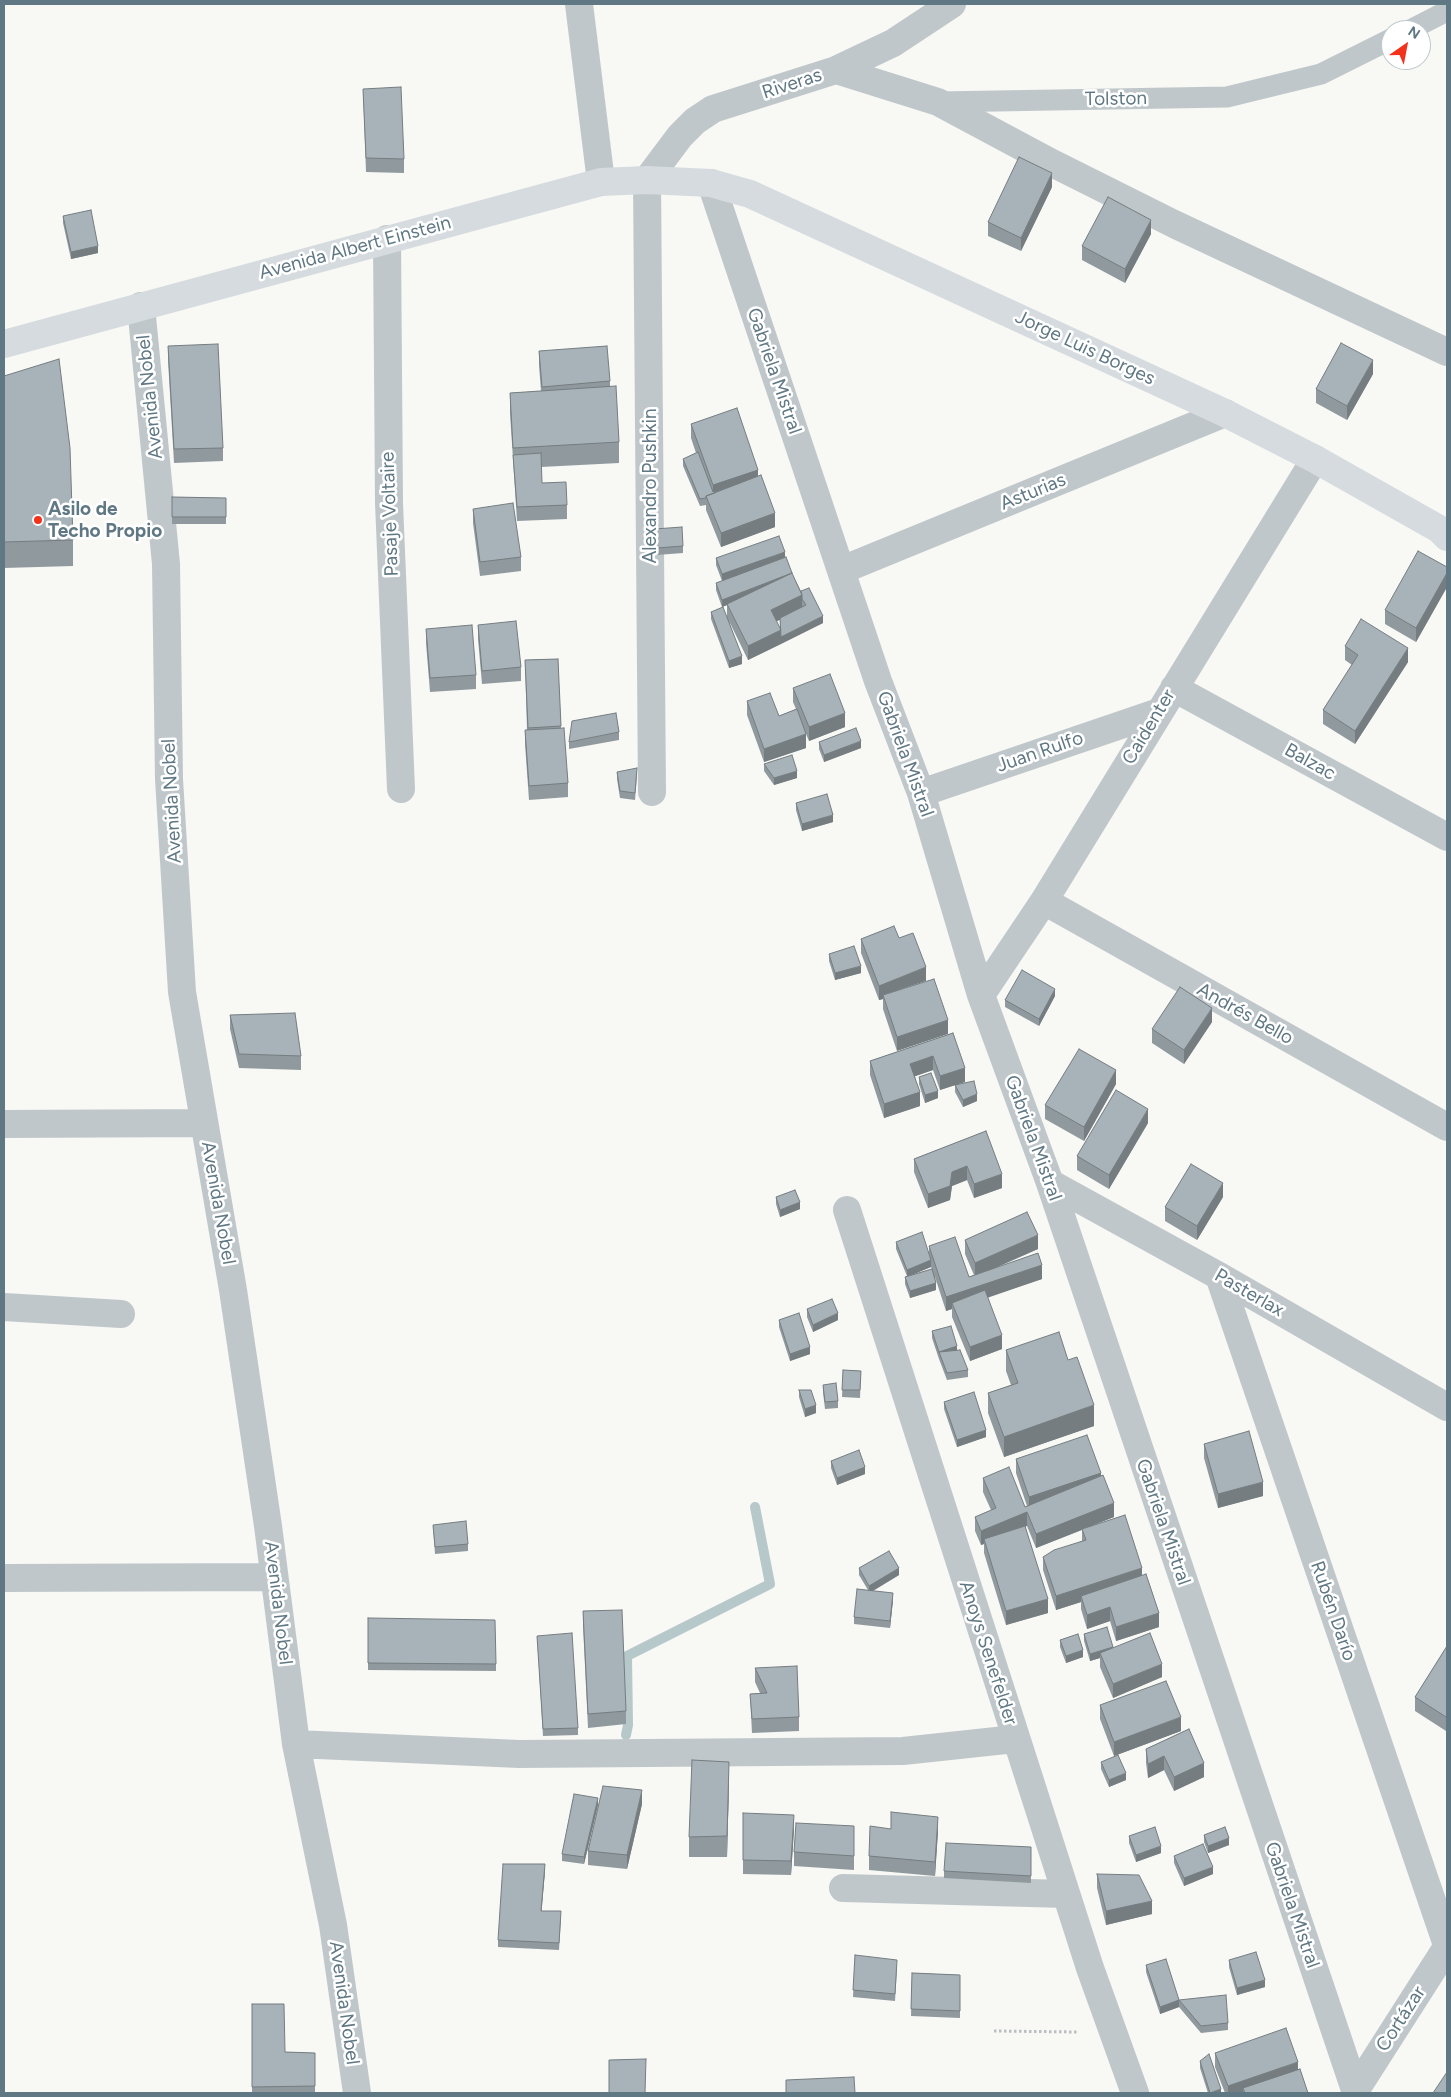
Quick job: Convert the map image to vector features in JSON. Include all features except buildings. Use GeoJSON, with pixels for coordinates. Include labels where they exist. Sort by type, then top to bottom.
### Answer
{"type":"FeatureCollection","features":[{"type":"Feature","properties":{"kind":"street"},"geometry":{"type":"LineString","coordinates":[[579,4],[602,182]]}},
{"type":"Feature","properties":{"kind":"street","name":"Riveras"},"geometry":{"type":"LineString","coordinates":[[647,180],[680,136],[695,121],[714,109],[836,70],[893,43],[952,4]]}},
{"type":"Feature","properties":{"kind":"street","name":"Tolston"},"geometry":{"type":"LineString","coordinates":[[836,70],[938,102]]}},
{"type":"Feature","properties":{"kind":"street"},"geometry":{"type":"LineString","coordinates":[[938,102],[1052,163],[1174,224],[1447,352]]}},
{"type":"Feature","properties":{"kind":"street","name":"Avenida Albert Einstein"},"geometry":{"type":"LineString","coordinates":[[4,344],[602,182],[647,180],[710,183]]}},
{"type":"Feature","properties":{"kind":"street","name":"Alexandro Pushkin"},"geometry":{"type":"LineString","coordinates":[[647,180],[652,792]]}},
{"type":"Feature","properties":{"kind":"street","name":"Jorge Luis Borges"},"geometry":{"type":"LineString","coordinates":[[710,183],[750,194],[1225,413],[1316,459],[1439,529],[1447,537]]}},
{"type":"Feature","properties":{"kind":"street","name":"Gabriela Mistral"},"geometry":{"type":"LineString","coordinates":[[710,183],[878,681],[920,793],[981,995],[1050,1183],[1355,2092]]}},
{"type":"Feature","properties":{"kind":"street","name":"Pasaje Voltaire"},"geometry":{"type":"LineString","coordinates":[[387,239],[389,503],[401,790]]}},
{"type":"Feature","properties":{"kind":"street","name":"Avenida Nobel"},"geometry":{"type":"LineString","coordinates":[[141,306],[166,564],[169,779],[182,992],[237,1319],[296,1744],[333,1925],[357,2093]]}},
{"type":"Feature","properties":{"kind":"street","name":"Asturias"},"geometry":{"type":"LineString","coordinates":[[842,570],[1225,413]]}},
{"type":"Feature","properties":{"kind":"street","name":"Caidenter"},"geometry":{"type":"LineString","coordinates":[[981,995],[1044,901],[1316,459]]}},
{"type":"Feature","properties":{"kind":"street","name":"Balzac"},"geometry":{"type":"LineString","coordinates":[[1174,688],[1447,836]]}},
{"type":"Feature","properties":{"kind":"street","name":"Juan Rulfo"},"geometry":{"type":"LineString","coordinates":[[920,793],[1159,712]]}},
{"type":"Feature","properties":{"kind":"street","name":"Andrés Bello"},"geometry":{"type":"LineString","coordinates":[[1044,901],[1447,1127]]}},
{"type":"Feature","properties":{"kind":"street"},"geometry":{"type":"LineString","coordinates":[[4,1124],[204,1123]]}},
{"type":"Feature","properties":{"kind":"street","name":"Pasterlax"},"geometry":{"type":"LineString","coordinates":[[1050,1183],[1219,1276],[1447,1407]]}},
{"type":"Feature","properties":{"kind":"street","name":"Anoys Senefelder"},"geometry":{"type":"LineString","coordinates":[[847,1210],[1090,1968],[1135,2093]]}},
{"type":"Feature","properties":{"kind":"street","name":"Rubén Darío"},"geometry":{"type":"LineString","coordinates":[[1219,1276],[1447,1946]]}},
{"type":"Feature","properties":{"kind":"street"},"geometry":{"type":"LineString","coordinates":[[4,1307],[121,1314]]}},
{"type":"Feature","properties":{"kind":"street"},"geometry":{"type":"LineString","coordinates":[[4,1578],[274,1577]]}},
{"type":"Feature","properties":{"kind":"street"},"geometry":{"type":"LineString","coordinates":[[296,1744],[520,1754],[903,1751],[1016,1739]]}},
{"type":"Feature","properties":{"kind":"street"},"geometry":{"type":"LineString","coordinates":[[843,1888],[1066,1894]]}},
{"type":"Feature","properties":{"kind":"street","name":"Cortázar"},"geometry":{"type":"LineString","coordinates":[[1355,2092],[1447,1946]]}},
{"type":"Feature","properties":{"kind":"lane"},"geometry":{"type":"LineString","coordinates":[[1429,20],[1447,11]]}},
{"type":"Feature","properties":{"kind":"lane","name":"Tolston"},"geometry":{"type":"LineString","coordinates":[[938,102],[1227,97],[1321,74],[1381,44]]}},
{"type":"Feature","properties":{"kind":"path"},"geometry":{"type":"LineString","coordinates":[[994,2030],[1114,2033]]}},
{"type":"Feature","properties":{"kind":"waterway"},"geometry":{"type":"LineString","coordinates":[[626,1735],[628,1725],[627,1656],[770,1584],[755,1507]]}},
{"type":"Feature","properties":{"kind":"place","name":"Asilo de Techo Propio"},"geometry":{"type":"Point","coordinates":[38,520]}}]}
